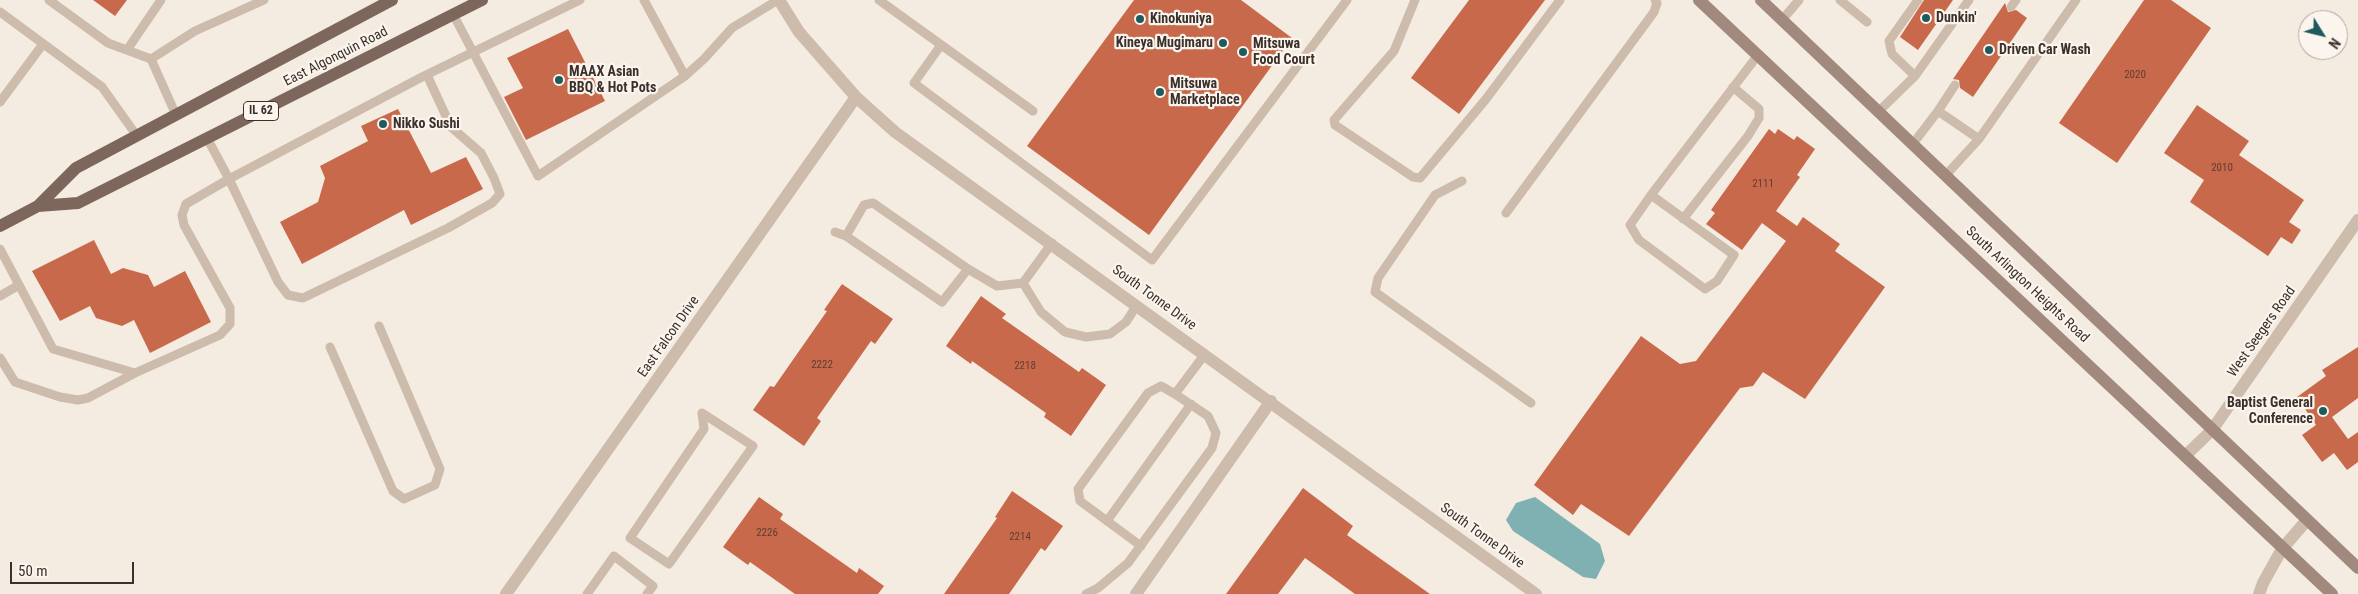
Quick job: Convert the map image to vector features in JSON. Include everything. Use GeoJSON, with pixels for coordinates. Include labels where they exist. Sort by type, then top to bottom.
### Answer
{"type":"FeatureCollection","features":[{"type":"Feature","properties":{"kind":"main road","name":"East Algonquin Road"},"geometry":{"type":"LineString","coordinates":[[0,226],[38,206],[76,168],[392,0]]}},
{"type":"Feature","properties":{"kind":"main road","name":"East Algonquin Road"},"geometry":{"type":"LineString","coordinates":[[38,206],[78,203],[482,0]]}},
{"type":"Feature","properties":{"kind":"main road","name":"South Arlington Heights Road"},"geometry":{"type":"LineString","coordinates":[[1699,0],[2332,594]]}},
{"type":"Feature","properties":{"kind":"main road","name":"South Arlington Heights Road"},"geometry":{"type":"LineString","coordinates":[[1761,0],[2358,568]]}},
{"type":"Feature","properties":{"kind":"street","name":"South Tonne Drive"},"geometry":{"type":"LineString","coordinates":[[778,0],[799,32],[856,97],[895,132],[1271,401],[1536,594]]}},
{"type":"Feature","properties":{"kind":"street","name":"East Falcon Drive"},"geometry":{"type":"LineString","coordinates":[[506,594],[856,97]]}},
{"type":"Feature","properties":{"kind":"street","name":"West Seegers Road"},"geometry":{"type":"LineString","coordinates":[[2185,456],[2212,430],[2358,220]]}},
{"type":"Feature","properties":{"kind":"street"},"geometry":{"type":"LineString","coordinates":[[1136,594],[1271,401]]}},
{"type":"Feature","properties":{"kind":"street"},"geometry":{"type":"LineString","coordinates":[[2260,594],[2263,583],[2282,548],[2307,520]]}},
{"type":"Feature","properties":{"kind":"lane"},"geometry":{"type":"LineString","coordinates":[[49,0],[108,42],[152,59],[176,115]]}},
{"type":"Feature","properties":{"kind":"lane"},"geometry":{"type":"LineString","coordinates":[[127,50],[161,0]]}},
{"type":"Feature","properties":{"kind":"lane"},"geometry":{"type":"LineString","coordinates":[[152,59],[195,31],[264,0]]}},
{"type":"Feature","properties":{"kind":"lane"},"geometry":{"type":"LineString","coordinates":[[0,358],[15,382],[60,397],[78,400],[88,398],[135,373],[220,335],[230,324],[230,308],[184,225],[182,215],[186,204],[229,179],[427,75],[580,0]]}},
{"type":"Feature","properties":{"kind":"lane"},"geometry":{"type":"LineString","coordinates":[[644,0],[684,76]]}},
{"type":"Feature","properties":{"kind":"lane"},"geometry":{"type":"LineString","coordinates":[[453,14],[538,176],[684,76],[704,60],[732,28],[778,0]]}},
{"type":"Feature","properties":{"kind":"lane"},"geometry":{"type":"LineString","coordinates":[[879,0],[1033,112]]}},
{"type":"Feature","properties":{"kind":"lane"},"geometry":{"type":"LineString","coordinates":[[941,45],[914,83],[1152,260],[1347,0]]}},
{"type":"Feature","properties":{"kind":"lane"},"geometry":{"type":"LineString","coordinates":[[1416,0],[1394,51],[1334,120],[1335,125],[1413,177],[1420,178],[1486,99],[1560,0]]}},
{"type":"Feature","properties":{"kind":"lane"},"geometry":{"type":"LineString","coordinates":[[1506,213],[1654,12],[1657,3],[1655,0]]}},
{"type":"Feature","properties":{"kind":"lane"},"geometry":{"type":"LineString","coordinates":[[1782,20],[1799,0]]}},
{"type":"Feature","properties":{"kind":"lane"},"geometry":{"type":"LineString","coordinates":[[1840,0],[1867,22]]}},
{"type":"Feature","properties":{"kind":"lane"},"geometry":{"type":"LineString","coordinates":[[1915,76],[1892,54],[1889,41],[1918,0]]}},
{"type":"Feature","properties":{"kind":"lane"},"geometry":{"type":"LineString","coordinates":[[1878,112],[1915,76],[1969,0]]}},
{"type":"Feature","properties":{"kind":"lane"},"geometry":{"type":"LineString","coordinates":[[1945,176],[1978,139],[2076,0]]}},
{"type":"Feature","properties":{"kind":"lane"},"geometry":{"type":"LineString","coordinates":[[0,12],[102,87],[137,136]]}},
{"type":"Feature","properties":{"kind":"lane"},"geometry":{"type":"LineString","coordinates":[[0,102],[43,44]]}},
{"type":"Feature","properties":{"kind":"lane"},"geometry":{"type":"LineString","coordinates":[[1651,195],[1734,255],[1717,281],[1705,289],[1639,240],[1630,225],[1651,195],[1758,55]]}},
{"type":"Feature","properties":{"kind":"lane"},"geometry":{"type":"LineString","coordinates":[[207,138],[229,179],[278,282],[288,296],[303,298],[448,228],[492,203],[500,194],[481,153],[451,127],[427,75]]}},
{"type":"Feature","properties":{"kind":"lane"},"geometry":{"type":"LineString","coordinates":[[1912,144],[1956,85]]}},
{"type":"Feature","properties":{"kind":"lane"},"geometry":{"type":"LineString","coordinates":[[1683,219],[1748,136],[1759,118],[1759,109],[1733,87]]}},
{"type":"Feature","properties":{"kind":"lane"},"geometry":{"type":"LineString","coordinates":[[1938,111],[1978,139]]}},
{"type":"Feature","properties":{"kind":"lane"},"geometry":{"type":"LineString","coordinates":[[1462,182],[1435,195],[1378,278],[1375,292],[1531,403]]}},
{"type":"Feature","properties":{"kind":"lane"},"geometry":{"type":"LineString","coordinates":[[846,236],[864,205],[873,203],[968,269],[997,286],[1023,283],[1052,244]]}},
{"type":"Feature","properties":{"kind":"lane"},"geometry":{"type":"LineString","coordinates":[[835,232],[846,236],[942,302],[968,269]]}},
{"type":"Feature","properties":{"kind":"lane"},"geometry":{"type":"LineString","coordinates":[[0,249],[53,349],[135,373]]}},
{"type":"Feature","properties":{"kind":"lane"},"geometry":{"type":"LineString","coordinates":[[1023,283],[1040,312],[1065,332],[1086,338],[1110,334],[1126,322],[1137,305]]}},
{"type":"Feature","properties":{"kind":"lane"},"geometry":{"type":"LineString","coordinates":[[0,296],[19,285]]}},
{"type":"Feature","properties":{"kind":"lane"},"geometry":{"type":"LineString","coordinates":[[330,347],[393,491],[404,499],[435,485],[440,469],[379,326]]}},
{"type":"Feature","properties":{"kind":"lane"},"geometry":{"type":"LineString","coordinates":[[1175,394],[1205,354]]}},
{"type":"Feature","properties":{"kind":"lane"},"geometry":{"type":"LineString","coordinates":[[1086,594],[1098,588],[1128,563],[1141,546],[1212,448],[1216,433],[1208,416],[1161,386],[1148,393],[1078,489],[1080,501],[1141,546]]}},
{"type":"Feature","properties":{"kind":"lane"},"geometry":{"type":"LineString","coordinates":[[1106,521],[1191,404]]}},
{"type":"Feature","properties":{"kind":"lane"},"geometry":{"type":"LineString","coordinates":[[702,413],[753,446],[669,564],[630,538],[704,429],[702,413]]}},
{"type":"Feature","properties":{"kind":"lane"},"geometry":{"type":"LineString","coordinates":[[587,594],[614,556],[653,586],[647,594]]}},
{"type":"Feature","properties":{"kind":"water"},"geometry":{"type":"Polygon","coordinates":[[[1535,497],[1600,544],[1605,561],[1596,579],[1583,577],[1513,531],[1506,520],[1516,503],[1535,497]]]}},
{"type":"Feature","properties":{"kind":"building"},"geometry":{"type":"Polygon","coordinates":[[[93,0],[127,0],[115,16],[93,0]]]}},
{"type":"Feature","properties":{"kind":"building","name":"Mitsuwa Marketplace"},"geometry":{"type":"Polygon","coordinates":[[[1134,0],[1241,0],[1292,38],[1149,235],[1027,146],[1134,0]]]}},
{"type":"Feature","properties":{"kind":"building"},"geometry":{"type":"Polygon","coordinates":[[[1469,0],[1545,0],[1459,114],[1411,78],[1469,0]]]}},
{"type":"Feature","properties":{"kind":"building","name":"Dunkin'"},"geometry":{"type":"Polygon","coordinates":[[[1924,0],[1953,0],[1918,50],[1900,37],[1924,0]]]}},
{"type":"Feature","properties":{"kind":"building"},"geometry":{"type":"Polygon","coordinates":[[[2144,0],[2171,0],[2211,28],[2117,163],[2059,123],[2144,0]]]}},
{"type":"Feature","properties":{"kind":"building","name":"Driven Car Wash"},"geometry":{"type":"Polygon","coordinates":[[[2005,3],[2008,12],[2016,10],[2027,18],[1973,97],[1960,88],[1959,80],[1953,79],[2005,3]]]}},
{"type":"Feature","properties":{"kind":"building","name":"MAAX Asian BBQ & Hot Pots"},"geometry":{"type":"Polygon","coordinates":[[[568,29],[605,101],[526,140],[504,97],[523,88],[507,58],[568,29]]]}},
{"type":"Feature","properties":{"kind":"building"},"geometry":{"type":"Polygon","coordinates":[[[2197,105],[2249,141],[2239,155],[2304,200],[2289,222],[2301,230],[2292,244],[2281,237],[2268,256],[2190,202],[2204,180],[2164,153],[2197,105]]]}},
{"type":"Feature","properties":{"kind":"building"},"geometry":{"type":"Polygon","coordinates":[[[398,109],[431,173],[466,157],[483,189],[411,225],[404,210],[302,264],[280,222],[318,202],[325,178],[320,166],[368,141],[361,126],[398,109]]]}},
{"type":"Feature","properties":{"kind":"building"},"geometry":{"type":"Polygon","coordinates":[[[1769,129],[1775,134],[1778,129],[1794,140],[1797,136],[1815,149],[1797,175],[1800,177],[1776,211],[1797,226],[1803,217],[1840,244],[1835,251],[1885,287],[1805,399],[1763,372],[1753,386],[1740,388],[1629,536],[1581,504],[1573,515],[1534,485],[1641,336],[1680,364],[1696,361],[1786,241],[1762,223],[1742,250],[1706,224],[1715,213],[1711,210],[1769,129]]]}},
{"type":"Feature","properties":{"kind":"building"},"geometry":{"type":"Polygon","coordinates":[[[94,240],[111,274],[123,268],[148,275],[154,287],[185,271],[211,322],[150,353],[134,320],[122,326],[96,318],[90,306],[60,321],[32,271],[94,240]]]}},
{"type":"Feature","properties":{"kind":"building"},"geometry":{"type":"Polygon","coordinates":[[[842,284],[893,319],[875,344],[871,341],[817,418],[821,421],[804,446],[753,410],[770,386],[774,387],[827,311],[824,310],[842,284]]]}},
{"type":"Feature","properties":{"kind":"building"},"geometry":{"type":"Polygon","coordinates":[[[981,296],[1006,314],[1002,318],[1079,372],[1082,368],[1106,385],[1071,436],[1044,417],[1046,413],[972,361],[971,364],[946,346],[981,296]]]}},
{"type":"Feature","properties":{"kind":"building","name":"Baptist General Conference"},"geometry":{"type":"Polygon","coordinates":[[[2358,347],[2358,398],[2332,417],[2348,439],[2358,432],[2358,462],[2347,470],[2334,453],[2322,462],[2302,435],[2316,425],[2297,397],[2326,376],[2322,370],[2358,347]]]}},
{"type":"Feature","properties":{"kind":"building"},"geometry":{"type":"Polygon","coordinates":[[[1303,488],[1353,526],[1347,535],[1430,594],[1355,594],[1305,558],[1278,594],[1226,594],[1303,488]]]}},
{"type":"Feature","properties":{"kind":"building"},"geometry":{"type":"Polygon","coordinates":[[[1012,491],[1063,526],[1045,551],[1041,548],[1009,594],[944,594],[997,518],[995,517],[1012,491]]]}},
{"type":"Feature","properties":{"kind":"building"},"geometry":{"type":"Polygon","coordinates":[[[759,497],[783,514],[780,519],[857,573],[859,568],[884,586],[878,594],[795,594],[750,562],[748,565],[723,547],[759,497]]]}},
{"type":"Feature","properties":{"kind":"place","name":"Dunkin'"},"geometry":{"type":"Point","coordinates":[1926,18]}},
{"type":"Feature","properties":{"kind":"place","name":"Kinokuniya"},"geometry":{"type":"Point","coordinates":[1140,19]}},
{"type":"Feature","properties":{"kind":"place","name":"Kineya Mugimaru"},"geometry":{"type":"Point","coordinates":[1223,43]}},
{"type":"Feature","properties":{"kind":"place","name":"Driven Car Wash"},"geometry":{"type":"Point","coordinates":[1989,50]}},
{"type":"Feature","properties":{"kind":"place","name":"Mitsuwa Food Court"},"geometry":{"type":"Point","coordinates":[1243,52]}},
{"type":"Feature","properties":{"kind":"place","name":"MAAX Asian BBQ & Hot Pots"},"geometry":{"type":"Point","coordinates":[559,80]}},
{"type":"Feature","properties":{"kind":"place","name":"Mitsuwa Marketplace"},"geometry":{"type":"Point","coordinates":[1160,92]}},
{"type":"Feature","properties":{"kind":"place","name":"Nikko Sushi"},"geometry":{"type":"Point","coordinates":[383,124]}},
{"type":"Feature","properties":{"kind":"place","name":"Baptist General Conference"},"geometry":{"type":"Point","coordinates":[2323,411]}}]}
